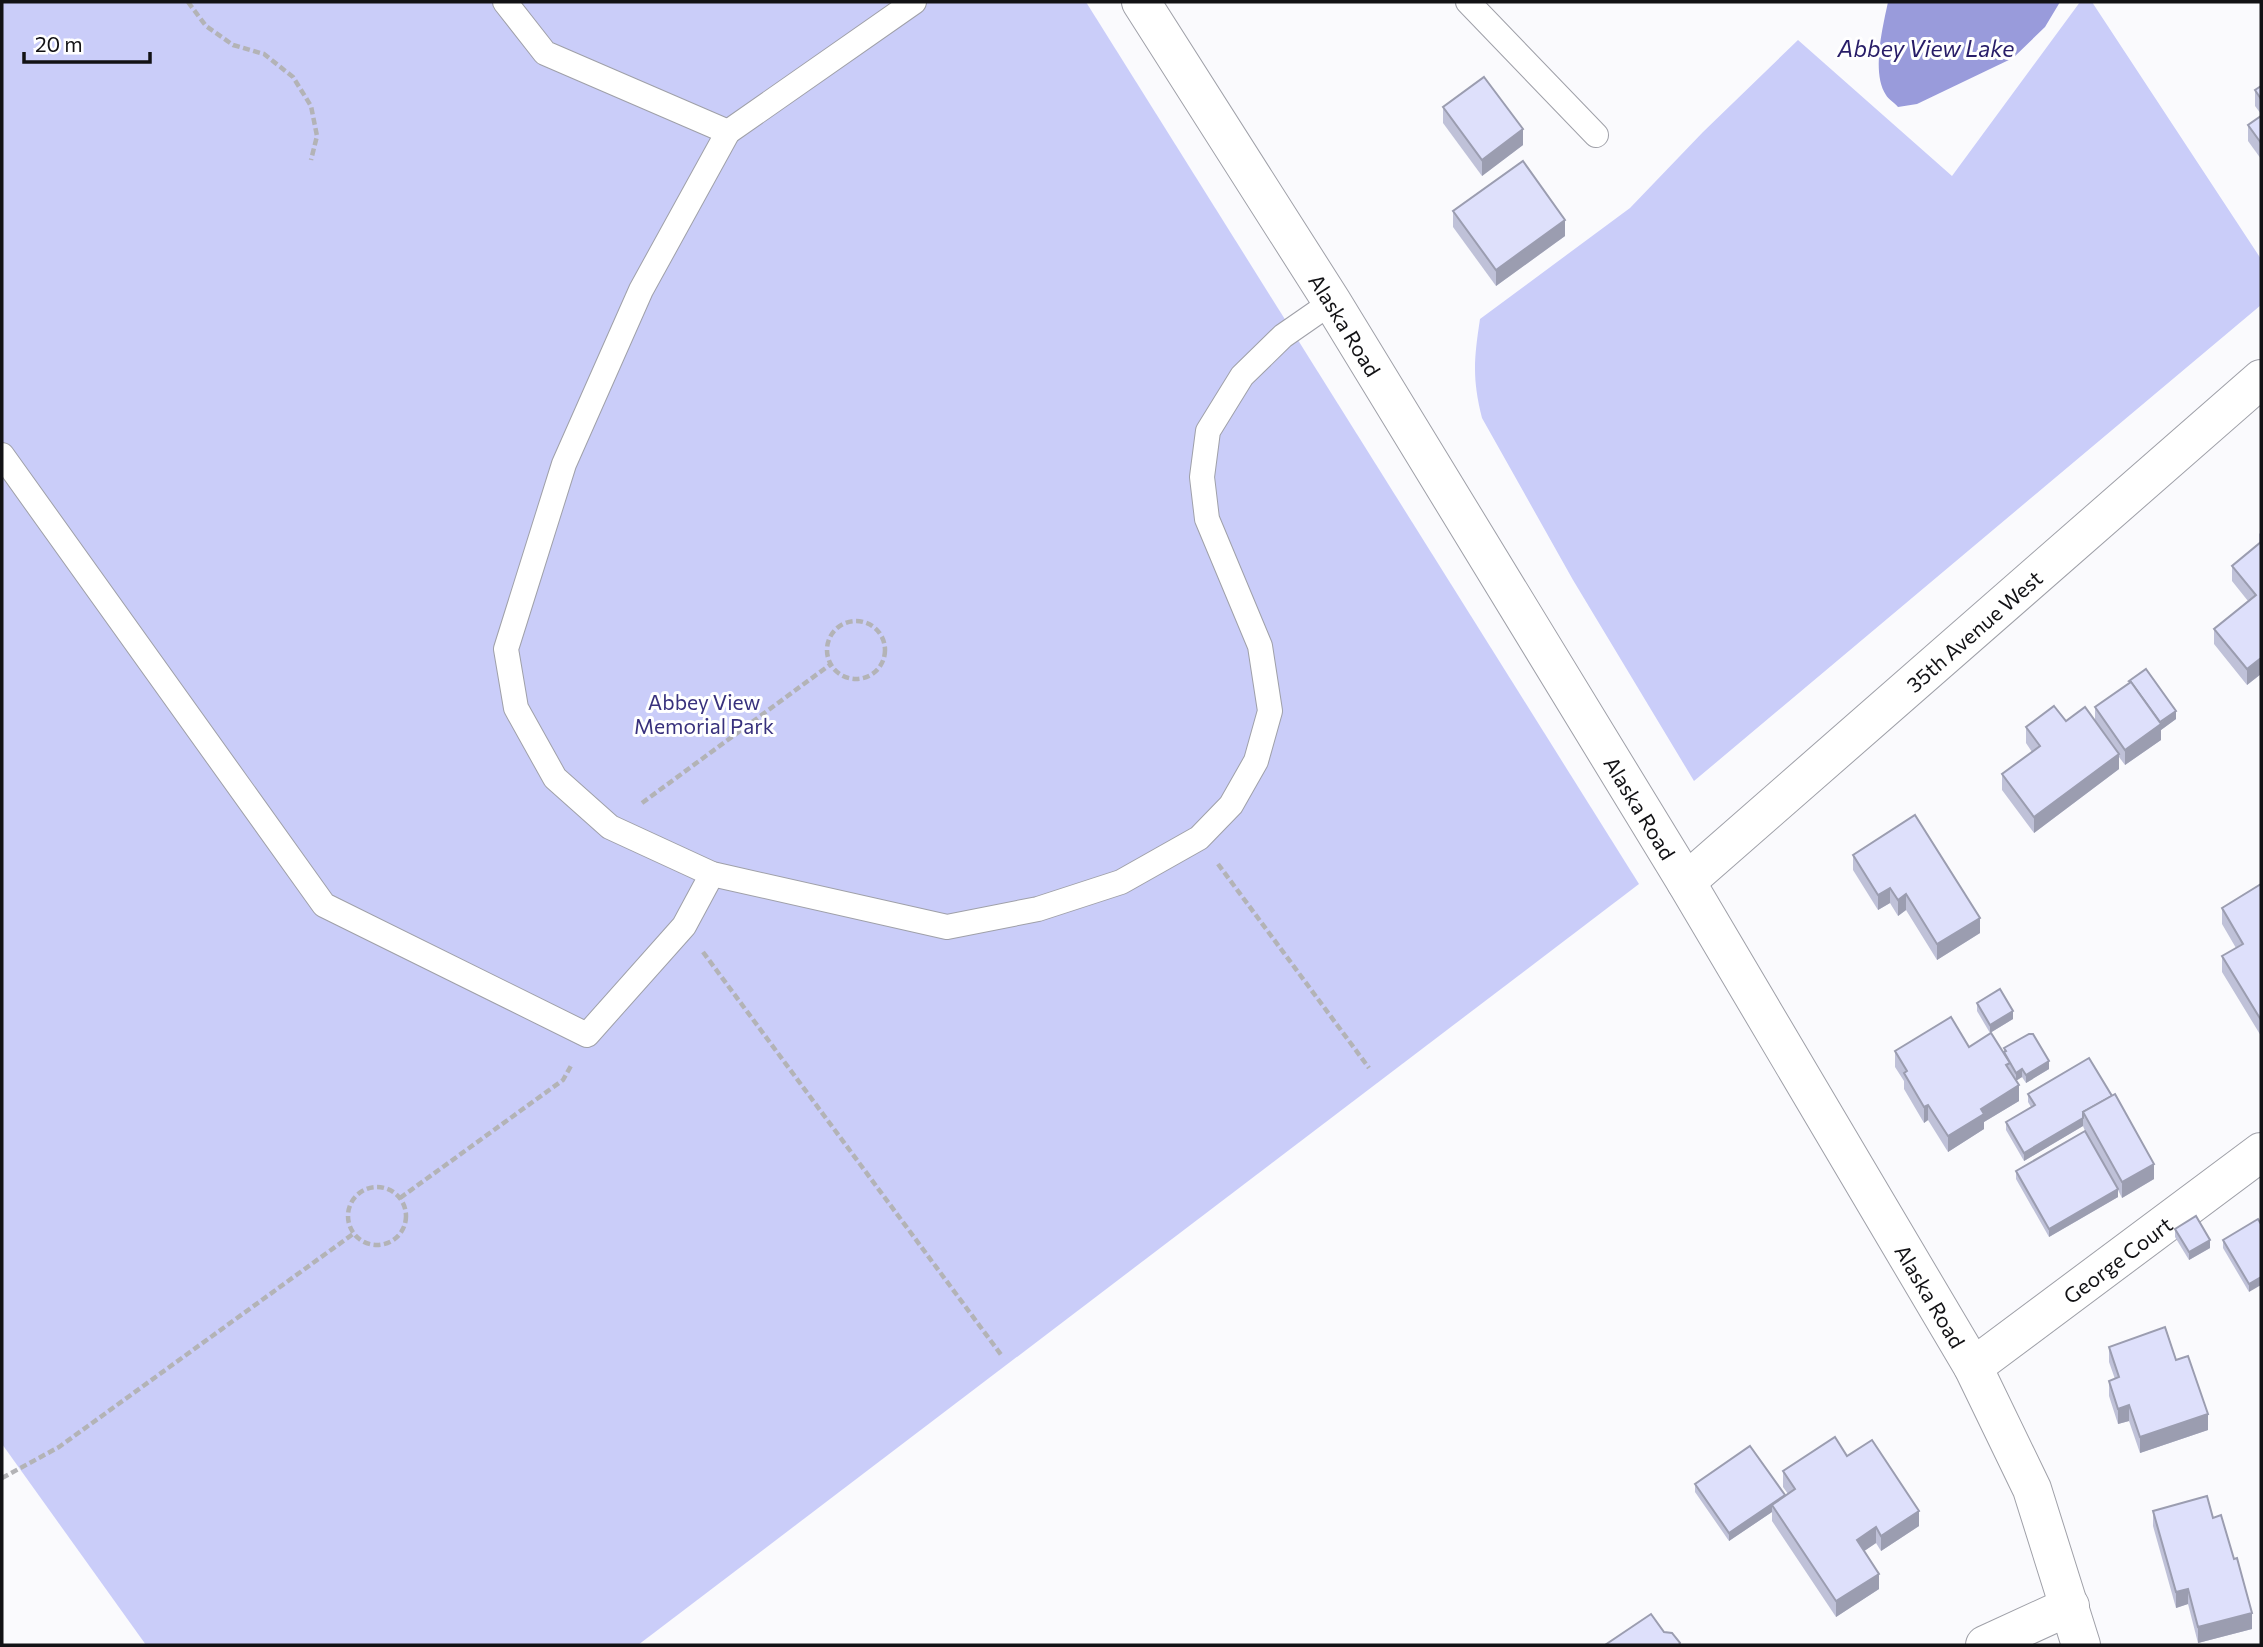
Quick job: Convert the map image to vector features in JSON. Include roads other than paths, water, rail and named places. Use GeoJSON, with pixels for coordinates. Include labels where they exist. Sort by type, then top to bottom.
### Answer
{"type":"FeatureCollection","features":[{"type":"Feature","properties":{"kind":"street","name":"Alaska Road"},"geometry":{"type":"LineString","coordinates":[[1141,2],[1332,302],[1686,883],[1973,1367],[2032,1489],[2081,1645]]}},
{"type":"Feature","properties":{"kind":"street","name":"35th Avenue West"},"geometry":{"type":"LineString","coordinates":[[1686,883],[2261,379]]}},
{"type":"Feature","properties":{"kind":"street","name":"George Court"},"geometry":{"type":"LineString","coordinates":[[1973,1367],[2261,1152]]}},
{"type":"Feature","properties":{"kind":"street"},"geometry":{"type":"LineString","coordinates":[[1985,1645],[2070,1606]]}},
{"type":"Feature","properties":{"kind":"lane"},"geometry":{"type":"LineString","coordinates":[[505,2],[545,53],[728,132]]}},
{"type":"Feature","properties":{"kind":"lane"},"geometry":{"type":"LineString","coordinates":[[914,2],[728,132],[641,290],[564,464],[506,649],[516,708],[555,778],[610,827],[712,874],[947,927],[1038,909],[1121,881],[1199,838],[1231,806],[1256,761],[1270,711],[1260,646],[1206,519],[1202,477],[1208,431],[1242,376],[1283,336],[1332,302]]}},
{"type":"Feature","properties":{"kind":"lane"},"geometry":{"type":"LineString","coordinates":[[1468,2],[1596,135]]}},
{"type":"Feature","properties":{"kind":"lane"},"geometry":{"type":"LineString","coordinates":[[2,455],[324,905],[587,1035],[684,926],[712,874]]}},
{"type":"Feature","properties":{"kind":"water","name":"Abbey View Lake"},"geometry":{"type":"Polygon","coordinates":[[[1888,2],[2060,2],[2045,27],[2013,58],[1917,104],[1898,107],[1886,95],[1879,75],[1883,24],[1888,2]]]}},
{"type":"Feature","properties":{"kind":"park label","name":"Abbey View Memorial Park"},"geometry":{"type":"Point","coordinates":[704,713]}}]}
